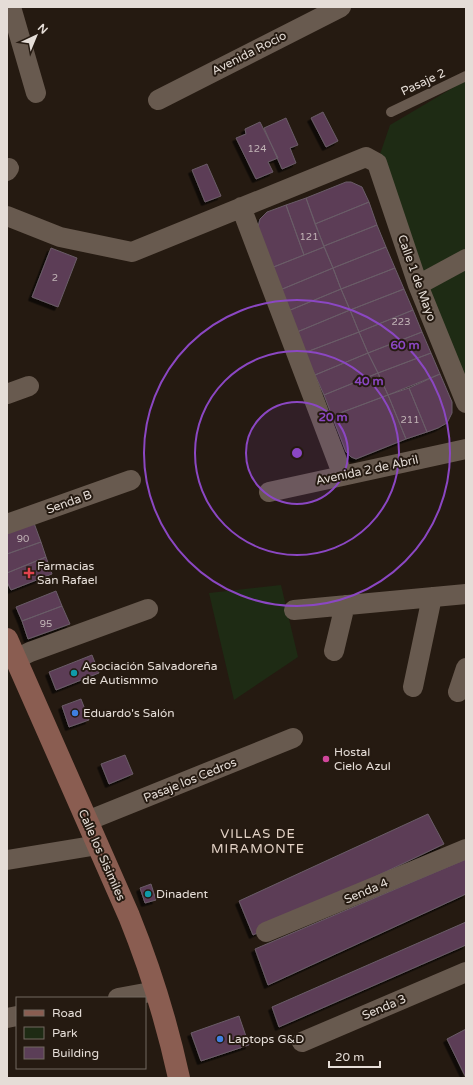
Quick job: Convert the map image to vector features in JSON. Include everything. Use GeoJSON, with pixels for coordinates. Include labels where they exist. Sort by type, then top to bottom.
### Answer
{"type":"FeatureCollection","features":[{"type":"Feature","properties":{"kind":"main road","name":"Calle los Sisimiles"},"geometry":{"type":"LineString","coordinates":[[9,644],[144,952],[179,1078]]}},
{"type":"Feature","properties":{"kind":"street"},"geometry":{"type":"LineString","coordinates":[[11,7],[36,93]]}},
{"type":"Feature","properties":{"kind":"street","name":"Avenida Rocío"},"geometry":{"type":"LineString","coordinates":[[158,100],[341,7]]}},
{"type":"Feature","properties":{"kind":"street","name":"Calle 1 de Mayo"},"geometry":{"type":"LineString","coordinates":[[241,207],[366,157],[377,163],[418,285],[466,403]]}},
{"type":"Feature","properties":{"kind":"street"},"geometry":{"type":"LineString","coordinates":[[7,216],[60,237],[132,252],[241,207],[343,476]]}},
{"type":"Feature","properties":{"kind":"street"},"geometry":{"type":"LineString","coordinates":[[418,285],[466,260]]}},
{"type":"Feature","properties":{"kind":"street"},"geometry":{"type":"LineString","coordinates":[[7,394],[29,386]]}},
{"type":"Feature","properties":{"kind":"street","name":"Avenida 2 de Abril"},"geometry":{"type":"LineString","coordinates":[[269,492],[466,449]]}},
{"type":"Feature","properties":{"kind":"street","name":"Senda B"},"geometry":{"type":"LineString","coordinates":[[7,524],[131,480]]}},
{"type":"Feature","properties":{"kind":"street"},"geometry":{"type":"LineString","coordinates":[[294,610],[466,594]]}},
{"type":"Feature","properties":{"kind":"street"},"geometry":{"type":"LineString","coordinates":[[413,687],[432,597]]}},
{"type":"Feature","properties":{"kind":"street"},"geometry":{"type":"LineString","coordinates":[[334,651],[345,605]]}},
{"type":"Feature","properties":{"kind":"street"},"geometry":{"type":"LineString","coordinates":[[9,644],[148,609]]}},
{"type":"Feature","properties":{"kind":"street"},"geometry":{"type":"LineString","coordinates":[[458,692],[466,668]]}},
{"type":"Feature","properties":{"kind":"street","name":"Pasaje los Cedros"},"geometry":{"type":"LineString","coordinates":[[87,821],[292,738]]}},
{"type":"Feature","properties":{"kind":"street"},"geometry":{"type":"LineString","coordinates":[[7,860],[98,845]]}},
{"type":"Feature","properties":{"kind":"street","name":"Senda 4"},"geometry":{"type":"LineString","coordinates":[[266,932],[466,849]]}},
{"type":"Feature","properties":{"kind":"street","name":"Senda 3"},"geometry":{"type":"LineString","coordinates":[[302,1042],[466,972]]}},
{"type":"Feature","properties":{"kind":"street"},"geometry":{"type":"LineString","coordinates":[[123,997],[156,991]]}},
{"type":"Feature","properties":{"kind":"lane","name":"Pasaje 2"},"geometry":{"type":"LineString","coordinates":[[391,112],[466,76]]}},
{"type":"Feature","properties":{"kind":"green space"},"geometry":{"type":"Polygon","coordinates":[[[466,80],[466,375],[459,378],[377,163],[390,125],[466,80]]]}},
{"type":"Feature","properties":{"kind":"green space"},"geometry":{"type":"Polygon","coordinates":[[[281,585],[298,657],[234,700],[209,593],[281,585]]]}},
{"type":"Feature","properties":{"kind":"building"},"geometry":{"type":"Polygon","coordinates":[[[323,112],[338,141],[326,147],[311,118],[323,112]]]}},
{"type":"Feature","properties":{"kind":"building"},"geometry":{"type":"Polygon","coordinates":[[[286,118],[298,145],[290,148],[296,163],[282,169],[264,128],[286,118]]]}},
{"type":"Feature","properties":{"kind":"building"},"geometry":{"type":"Polygon","coordinates":[[[260,122],[278,158],[268,162],[273,172],[256,179],[236,138],[246,134],[245,129],[260,122]]]}},
{"type":"Feature","properties":{"kind":"building"},"geometry":{"type":"Polygon","coordinates":[[[207,164],[221,196],[205,202],[192,170],[207,164]]]}},
{"type":"Feature","properties":{"kind":"building"},"geometry":{"type":"Polygon","coordinates":[[[346,182],[351,182],[362,187],[369,202],[315,224],[306,198],[346,182]]]}},
{"type":"Feature","properties":{"kind":"building"},"geometry":{"type":"Polygon","coordinates":[[[306,198],[324,247],[304,255],[286,205],[306,198]]]}},
{"type":"Feature","properties":{"kind":"building"},"geometry":{"type":"Polygon","coordinates":[[[369,202],[377,225],[324,246],[315,224],[369,202]]]}},
{"type":"Feature","properties":{"kind":"building"},"geometry":{"type":"Polygon","coordinates":[[[286,205],[304,255],[271,268],[258,227],[260,219],[267,212],[286,205]]]}},
{"type":"Feature","properties":{"kind":"building"},"geometry":{"type":"Polygon","coordinates":[[[377,225],[386,247],[333,268],[324,246],[377,225]]]}},
{"type":"Feature","properties":{"kind":"building"},"geometry":{"type":"Polygon","coordinates":[[[324,247],[333,268],[280,290],[271,268],[324,247]]]}},
{"type":"Feature","properties":{"kind":"building"},"geometry":{"type":"Polygon","coordinates":[[[386,247],[395,268],[341,289],[333,268],[386,247]]]}},
{"type":"Feature","properties":{"kind":"building"},"geometry":{"type":"Polygon","coordinates":[[[51,248],[77,258],[58,307],[32,297],[51,248]]]}},
{"type":"Feature","properties":{"kind":"building"},"geometry":{"type":"Polygon","coordinates":[[[333,268],[341,289],[288,311],[280,290],[333,268]]]}},
{"type":"Feature","properties":{"kind":"building"},"geometry":{"type":"Polygon","coordinates":[[[395,268],[404,289],[350,310],[341,289],[395,268]]]}},
{"type":"Feature","properties":{"kind":"building"},"geometry":{"type":"Polygon","coordinates":[[[341,289],[350,310],[297,332],[288,311],[341,289]]]}},
{"type":"Feature","properties":{"kind":"building"},"geometry":{"type":"Polygon","coordinates":[[[404,289],[413,310],[359,332],[350,310],[404,289]]]}},
{"type":"Feature","properties":{"kind":"building"},"geometry":{"type":"Polygon","coordinates":[[[350,310],[359,332],[304,353],[297,332],[350,310]]]}},
{"type":"Feature","properties":{"kind":"building"},"geometry":{"type":"Polygon","coordinates":[[[413,310],[422,332],[368,353],[359,332],[413,310]]]}},
{"type":"Feature","properties":{"kind":"building"},"geometry":{"type":"Polygon","coordinates":[[[359,332],[368,353],[315,375],[304,353],[359,332]]]}},
{"type":"Feature","properties":{"kind":"building"},"geometry":{"type":"Polygon","coordinates":[[[422,332],[431,353],[378,373],[368,353],[422,332]]]}},
{"type":"Feature","properties":{"kind":"building"},"geometry":{"type":"Polygon","coordinates":[[[368,353],[378,373],[324,395],[315,375],[368,353]]]}},
{"type":"Feature","properties":{"kind":"building"},"geometry":{"type":"Polygon","coordinates":[[[431,353],[440,374],[388,395],[378,373],[431,353]]]}},
{"type":"Feature","properties":{"kind":"building"},"geometry":{"type":"Polygon","coordinates":[[[378,373],[388,395],[332,416],[324,395],[378,373]]]}},
{"type":"Feature","properties":{"kind":"building"},"geometry":{"type":"Polygon","coordinates":[[[440,374],[452,402],[452,413],[447,423],[427,432],[409,388],[440,374]]]}},
{"type":"Feature","properties":{"kind":"building"},"geometry":{"type":"Polygon","coordinates":[[[409,388],[427,432],[406,439],[388,395],[409,388]]]}},
{"type":"Feature","properties":{"kind":"building"},"geometry":{"type":"Polygon","coordinates":[[[388,395],[406,439],[356,459],[351,457],[346,452],[332,416],[388,395]]]}},
{"type":"Feature","properties":{"kind":"building"},"geometry":{"type":"Polygon","coordinates":[[[34,523],[41,542],[7,554],[7,533],[34,523]]]}},
{"type":"Feature","properties":{"kind":"building"},"geometry":{"type":"Polygon","coordinates":[[[41,542],[46,557],[7,573],[7,554],[41,542]]]}},
{"type":"Feature","properties":{"kind":"building","name":"Farmacias San Rafael"},"geometry":{"type":"Polygon","coordinates":[[[46,557],[52,574],[11,590],[7,582],[7,573],[46,557]]]}},
{"type":"Feature","properties":{"kind":"building"},"geometry":{"type":"Polygon","coordinates":[[[56,591],[62,606],[22,621],[16,607],[56,591]]]}},
{"type":"Feature","properties":{"kind":"building"},"geometry":{"type":"Polygon","coordinates":[[[62,606],[70,624],[28,639],[22,621],[62,606]]]}},
{"type":"Feature","properties":{"kind":"building","name":"Asociación Salvadoreña de Autismmo"},"geometry":{"type":"Polygon","coordinates":[[[92,655],[99,673],[56,690],[49,672],[92,655]]]}},
{"type":"Feature","properties":{"kind":"building","name":"Eduardo's Salón"},"geometry":{"type":"Polygon","coordinates":[[[81,699],[89,720],[69,727],[62,706],[81,699]]]}},
{"type":"Feature","properties":{"kind":"building"},"geometry":{"type":"Polygon","coordinates":[[[125,755],[133,774],[109,784],[101,764],[125,755]]]}},
{"type":"Feature","properties":{"kind":"building"},"geometry":{"type":"Polygon","coordinates":[[[428,814],[444,844],[253,935],[239,901],[428,814]]]}},
{"type":"Feature","properties":{"kind":"building"},"geometry":{"type":"Polygon","coordinates":[[[466,859],[466,894],[268,985],[255,949],[466,859]]]}},
{"type":"Feature","properties":{"kind":"building","name":"Dinadent"},"geometry":{"type":"Polygon","coordinates":[[[151,884],[156,900],[145,903],[140,888],[151,884]]]}},
{"type":"Feature","properties":{"kind":"building"},"geometry":{"type":"Polygon","coordinates":[[[466,922],[466,945],[279,1027],[272,1007],[466,922]]]}},
{"type":"Feature","properties":{"kind":"building","name":"Laptops G&D"},"geometry":{"type":"Polygon","coordinates":[[[239,1016],[249,1045],[201,1061],[191,1033],[239,1016]]]}},
{"type":"Feature","properties":{"kind":"building"},"geometry":{"type":"Polygon","coordinates":[[[466,1029],[466,1078],[447,1039],[466,1029]]]}},
{"type":"Feature","properties":{"kind":"place","name":"Farmacias San Rafael"},"geometry":{"type":"Point","coordinates":[29,573]}},
{"type":"Feature","properties":{"kind":"place","name":"Asociación Salvadoreña de Autismmo"},"geometry":{"type":"Point","coordinates":[74,673]}},
{"type":"Feature","properties":{"kind":"place","name":"Eduardo's Salón"},"geometry":{"type":"Point","coordinates":[75,713]}},
{"type":"Feature","properties":{"kind":"place","name":"Hostal Cielo Azul"},"geometry":{"type":"Point","coordinates":[326,759]}},
{"type":"Feature","properties":{"kind":"place","name":"Dinadent"},"geometry":{"type":"Point","coordinates":[148,894]}},
{"type":"Feature","properties":{"kind":"place","name":"Laptops G&D"},"geometry":{"type":"Point","coordinates":[220,1039]}},
{"type":"Feature","properties":{"kind":"district","name":"VILLAS DE MIRAMONTE"},"geometry":{"type":"Point","coordinates":[258,840]}}]}
